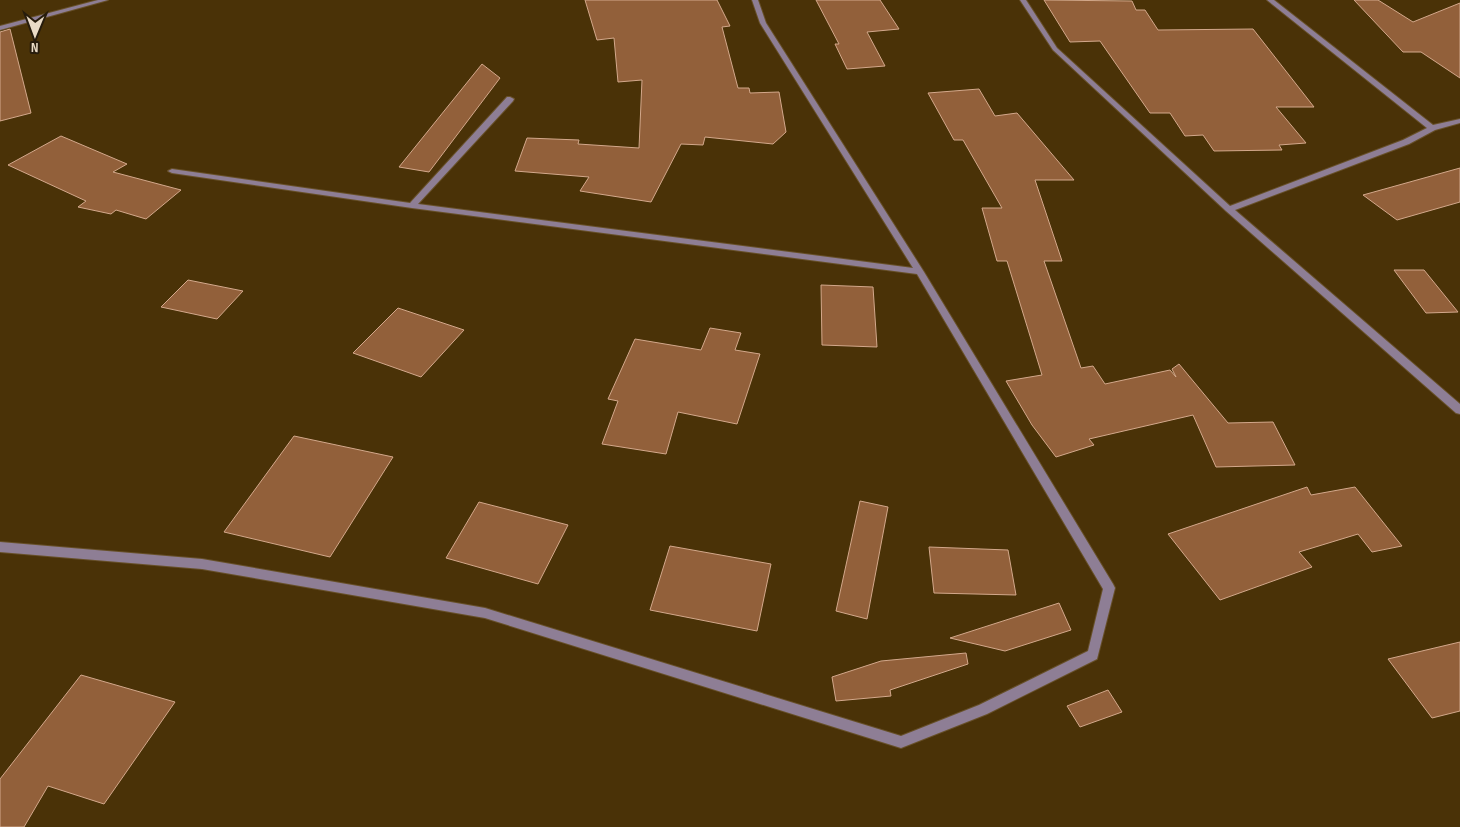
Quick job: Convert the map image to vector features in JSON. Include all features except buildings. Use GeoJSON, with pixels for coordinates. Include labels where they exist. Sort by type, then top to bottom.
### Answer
{"type":"FeatureCollection","features":[{"type":"Feature","properties":{"kind":"street"},"geometry":{"type":"LineString","coordinates":[[0,28],[105,0]]}},
{"type":"Feature","properties":{"kind":"street"},"geometry":{"type":"LineString","coordinates":[[0,547],[202,564],[485,614],[901,742],[983,710],[1093,655],[1109,588],[920,272],[763,23],[755,0]]}},
{"type":"Feature","properties":{"kind":"street"},"geometry":{"type":"LineString","coordinates":[[1023,0],[1055,49],[1229,209],[1460,410]]}},
{"type":"Feature","properties":{"kind":"street"},"geometry":{"type":"LineString","coordinates":[[1270,0],[1432,128]]}},
{"type":"Feature","properties":{"kind":"street"},"geometry":{"type":"LineString","coordinates":[[412,206],[510,99]]}},
{"type":"Feature","properties":{"kind":"street"},"geometry":{"type":"LineString","coordinates":[[1229,209],[1406,142],[1432,128],[1460,120]]}},
{"type":"Feature","properties":{"kind":"street"},"geometry":{"type":"LineString","coordinates":[[172,172],[412,206],[920,272]]}}]}
